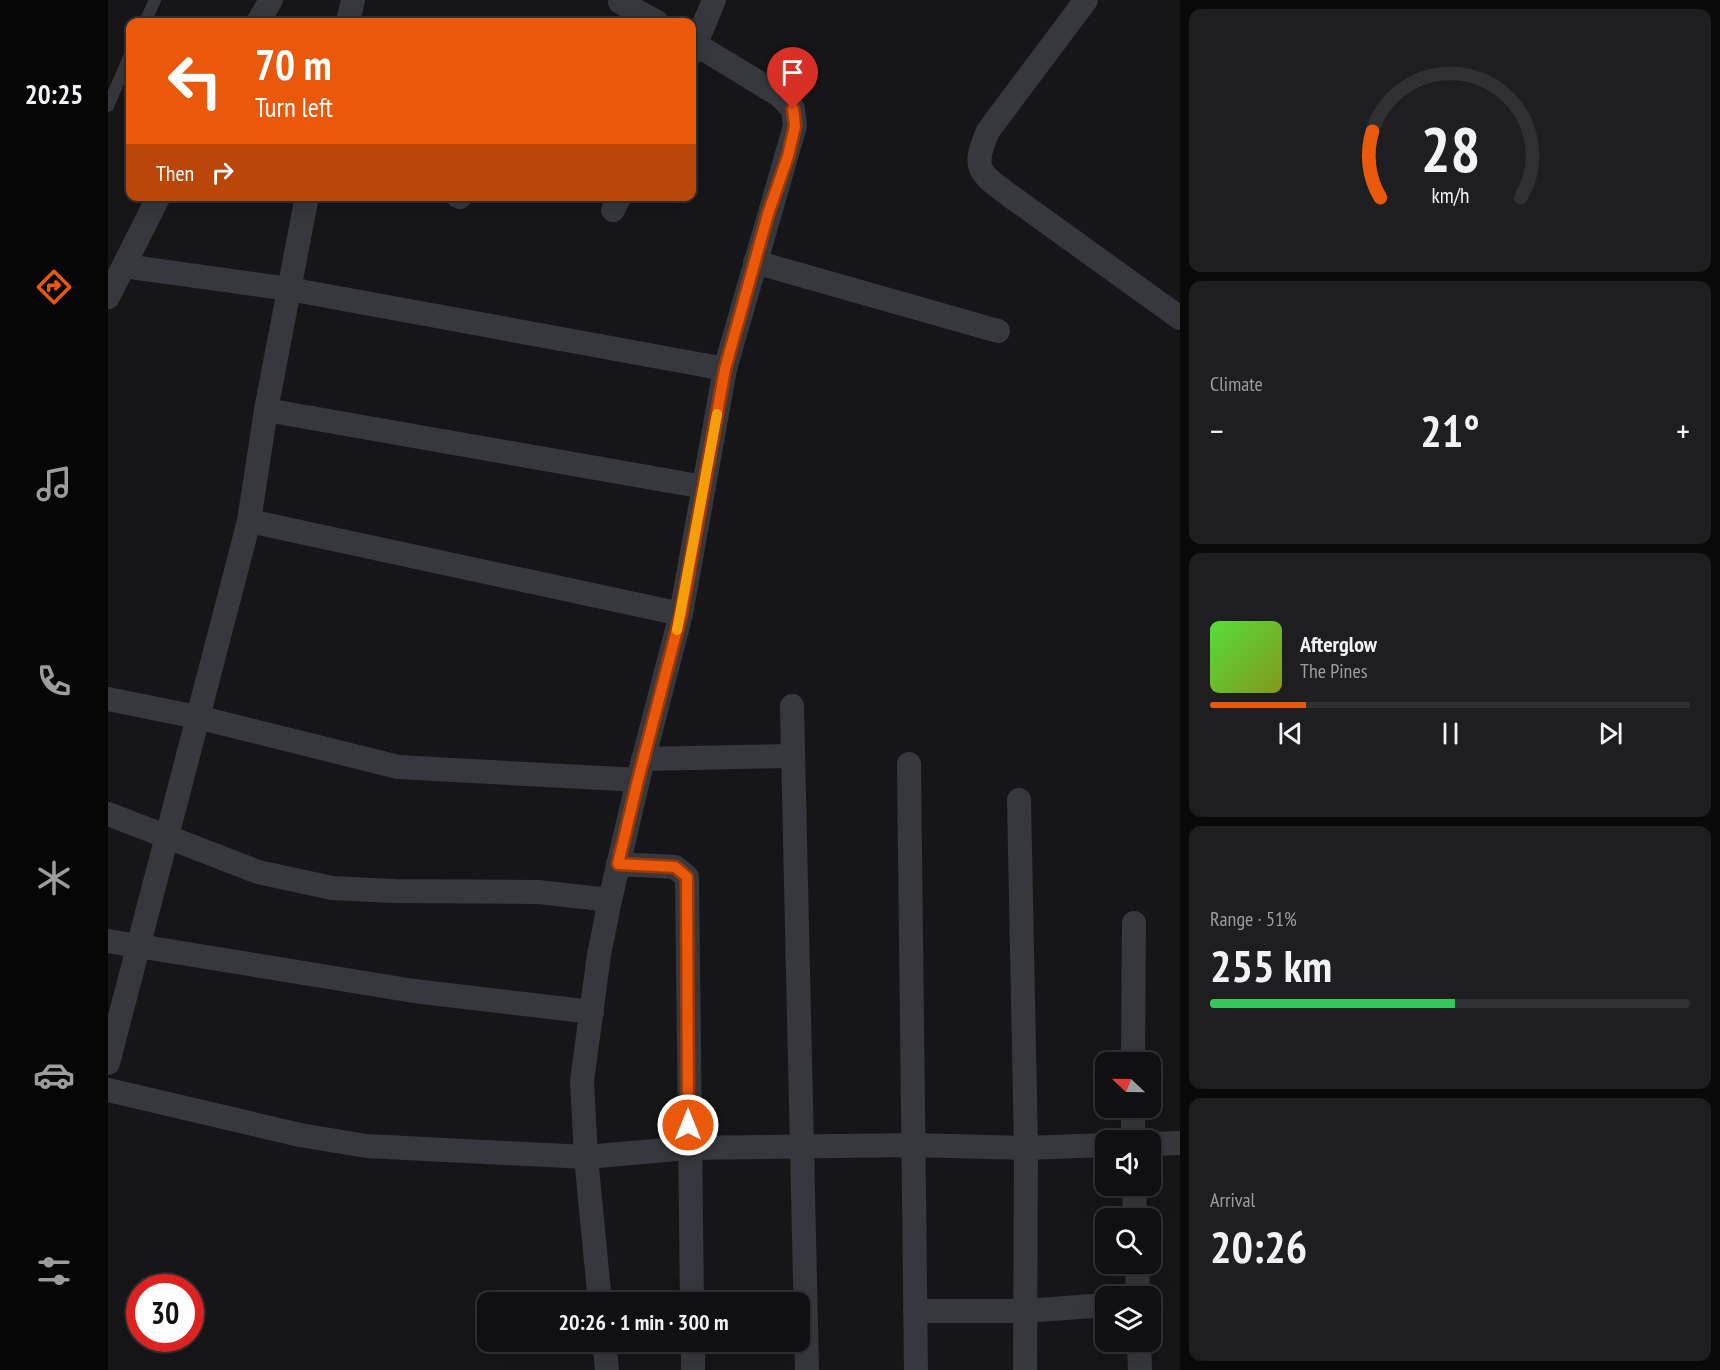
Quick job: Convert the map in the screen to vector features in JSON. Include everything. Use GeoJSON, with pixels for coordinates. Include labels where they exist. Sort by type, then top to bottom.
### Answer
{"type":"FeatureCollection","features":[{"type":"Feature","properties":{"kind":"street"},"geometry":{"type":"LineString","coordinates":[[260,18],[271,0]]}},
{"type":"Feature","properties":{"kind":"street"},"geometry":{"type":"LineString","coordinates":[[349,18],[353,0]]}},
{"type":"Feature","properties":{"kind":"street"},"geometry":{"type":"LineString","coordinates":[[696,39],[714,0]]}},
{"type":"Feature","properties":{"kind":"street"},"geometry":{"type":"LineString","coordinates":[[1086,0],[988,131],[979,152],[979,165],[986,178],[1180,318]]}},
{"type":"Feature","properties":{"kind":"street"},"geometry":{"type":"LineString","coordinates":[[620,2],[650,18]]}},
{"type":"Feature","properties":{"kind":"street"},"geometry":{"type":"LineString","coordinates":[[599,1292],[586,1157],[582,1081],[599,955],[640,769],[681,614],[725,369],[795,126],[793,109],[779,95],[696,48]]}},
{"type":"Feature","properties":{"kind":"street"},"geometry":{"type":"LineString","coordinates":[[108,297],[156,201]]}},
{"type":"Feature","properties":{"kind":"street"},"geometry":{"type":"LineString","coordinates":[[108,1063],[249,521],[266,410],[306,201]]}},
{"type":"Feature","properties":{"kind":"street"},"geometry":{"type":"LineString","coordinates":[[755,262],[998,331]]}},
{"type":"Feature","properties":{"kind":"street"},"geometry":{"type":"LineString","coordinates":[[124,266],[289,289],[725,369]]}},
{"type":"Feature","properties":{"kind":"street"},"geometry":{"type":"LineString","coordinates":[[266,410],[704,487]]}},
{"type":"Feature","properties":{"kind":"street"},"geometry":{"type":"LineString","coordinates":[[249,521],[681,614]]}},
{"type":"Feature","properties":{"kind":"street"},"geometry":{"type":"LineString","coordinates":[[108,699],[197,717],[398,767],[640,769],[793,756]]}},
{"type":"Feature","properties":{"kind":"street"},"geometry":{"type":"LineString","coordinates":[[792,706],[807,1370]]}},
{"type":"Feature","properties":{"kind":"street"},"geometry":{"type":"LineString","coordinates":[[909,764],[916,1370]]}},
{"type":"Feature","properties":{"kind":"street"},"geometry":{"type":"LineString","coordinates":[[1019,800],[1026,1148],[1025,1370]]}},
{"type":"Feature","properties":{"kind":"street"},"geometry":{"type":"LineString","coordinates":[[108,814],[258,872],[332,888],[538,892],[610,900]]}},
{"type":"Feature","properties":{"kind":"street"},"geometry":{"type":"LineString","coordinates":[[618,864],[675,867],[687,877],[688,1148],[692,1292]]}},
{"type":"Feature","properties":{"kind":"street"},"geometry":{"type":"LineString","coordinates":[[1133,1052],[1134,923]]}},
{"type":"Feature","properties":{"kind":"street"},"geometry":{"type":"LineString","coordinates":[[108,941],[414,991],[592,1012]]}},
{"type":"Feature","properties":{"kind":"street"},"geometry":{"type":"LineString","coordinates":[[108,1090],[300,1136],[366,1146],[586,1157],[688,1148],[913,1145],[1026,1148],[1095,1145]]}},
{"type":"Feature","properties":{"kind":"street"},"geometry":{"type":"LineString","coordinates":[[1161,1144],[1180,1143]]}},
{"type":"Feature","properties":{"kind":"street"},"geometry":{"type":"LineString","coordinates":[[915,1311],[1025,1311],[1095,1306]]}},
{"type":"Feature","properties":{"kind":"street"},"geometry":{"type":"LineString","coordinates":[[605,1352],[607,1370]]}},
{"type":"Feature","properties":{"kind":"street"},"geometry":{"type":"LineString","coordinates":[[693,1352],[693,1370]]}},
{"type":"Feature","properties":{"kind":"street"},"geometry":{"type":"LineString","coordinates":[[1139,1352],[1140,1370]]}},
{"type":"Feature","properties":{"kind":"lane"},"geometry":{"type":"LineString","coordinates":[[147,18],[155,0]]}},
{"type":"Feature","properties":{"kind":"lane"},"geometry":{"type":"LineString","coordinates":[[108,106],[126,64]]}},
{"type":"Feature","properties":{"kind":"slow traffic"},"geometry":{"type":"LineString","coordinates":[[677,630],[717,414]]}},
{"type":"Feature","properties":{"kind":"route"},"geometry":{"type":"LineString","coordinates":[[688,1125],[687,877],[675,867],[618,864],[681,614],[725,369],[768,214],[788,156],[795,126],[793,109]]}}]}
